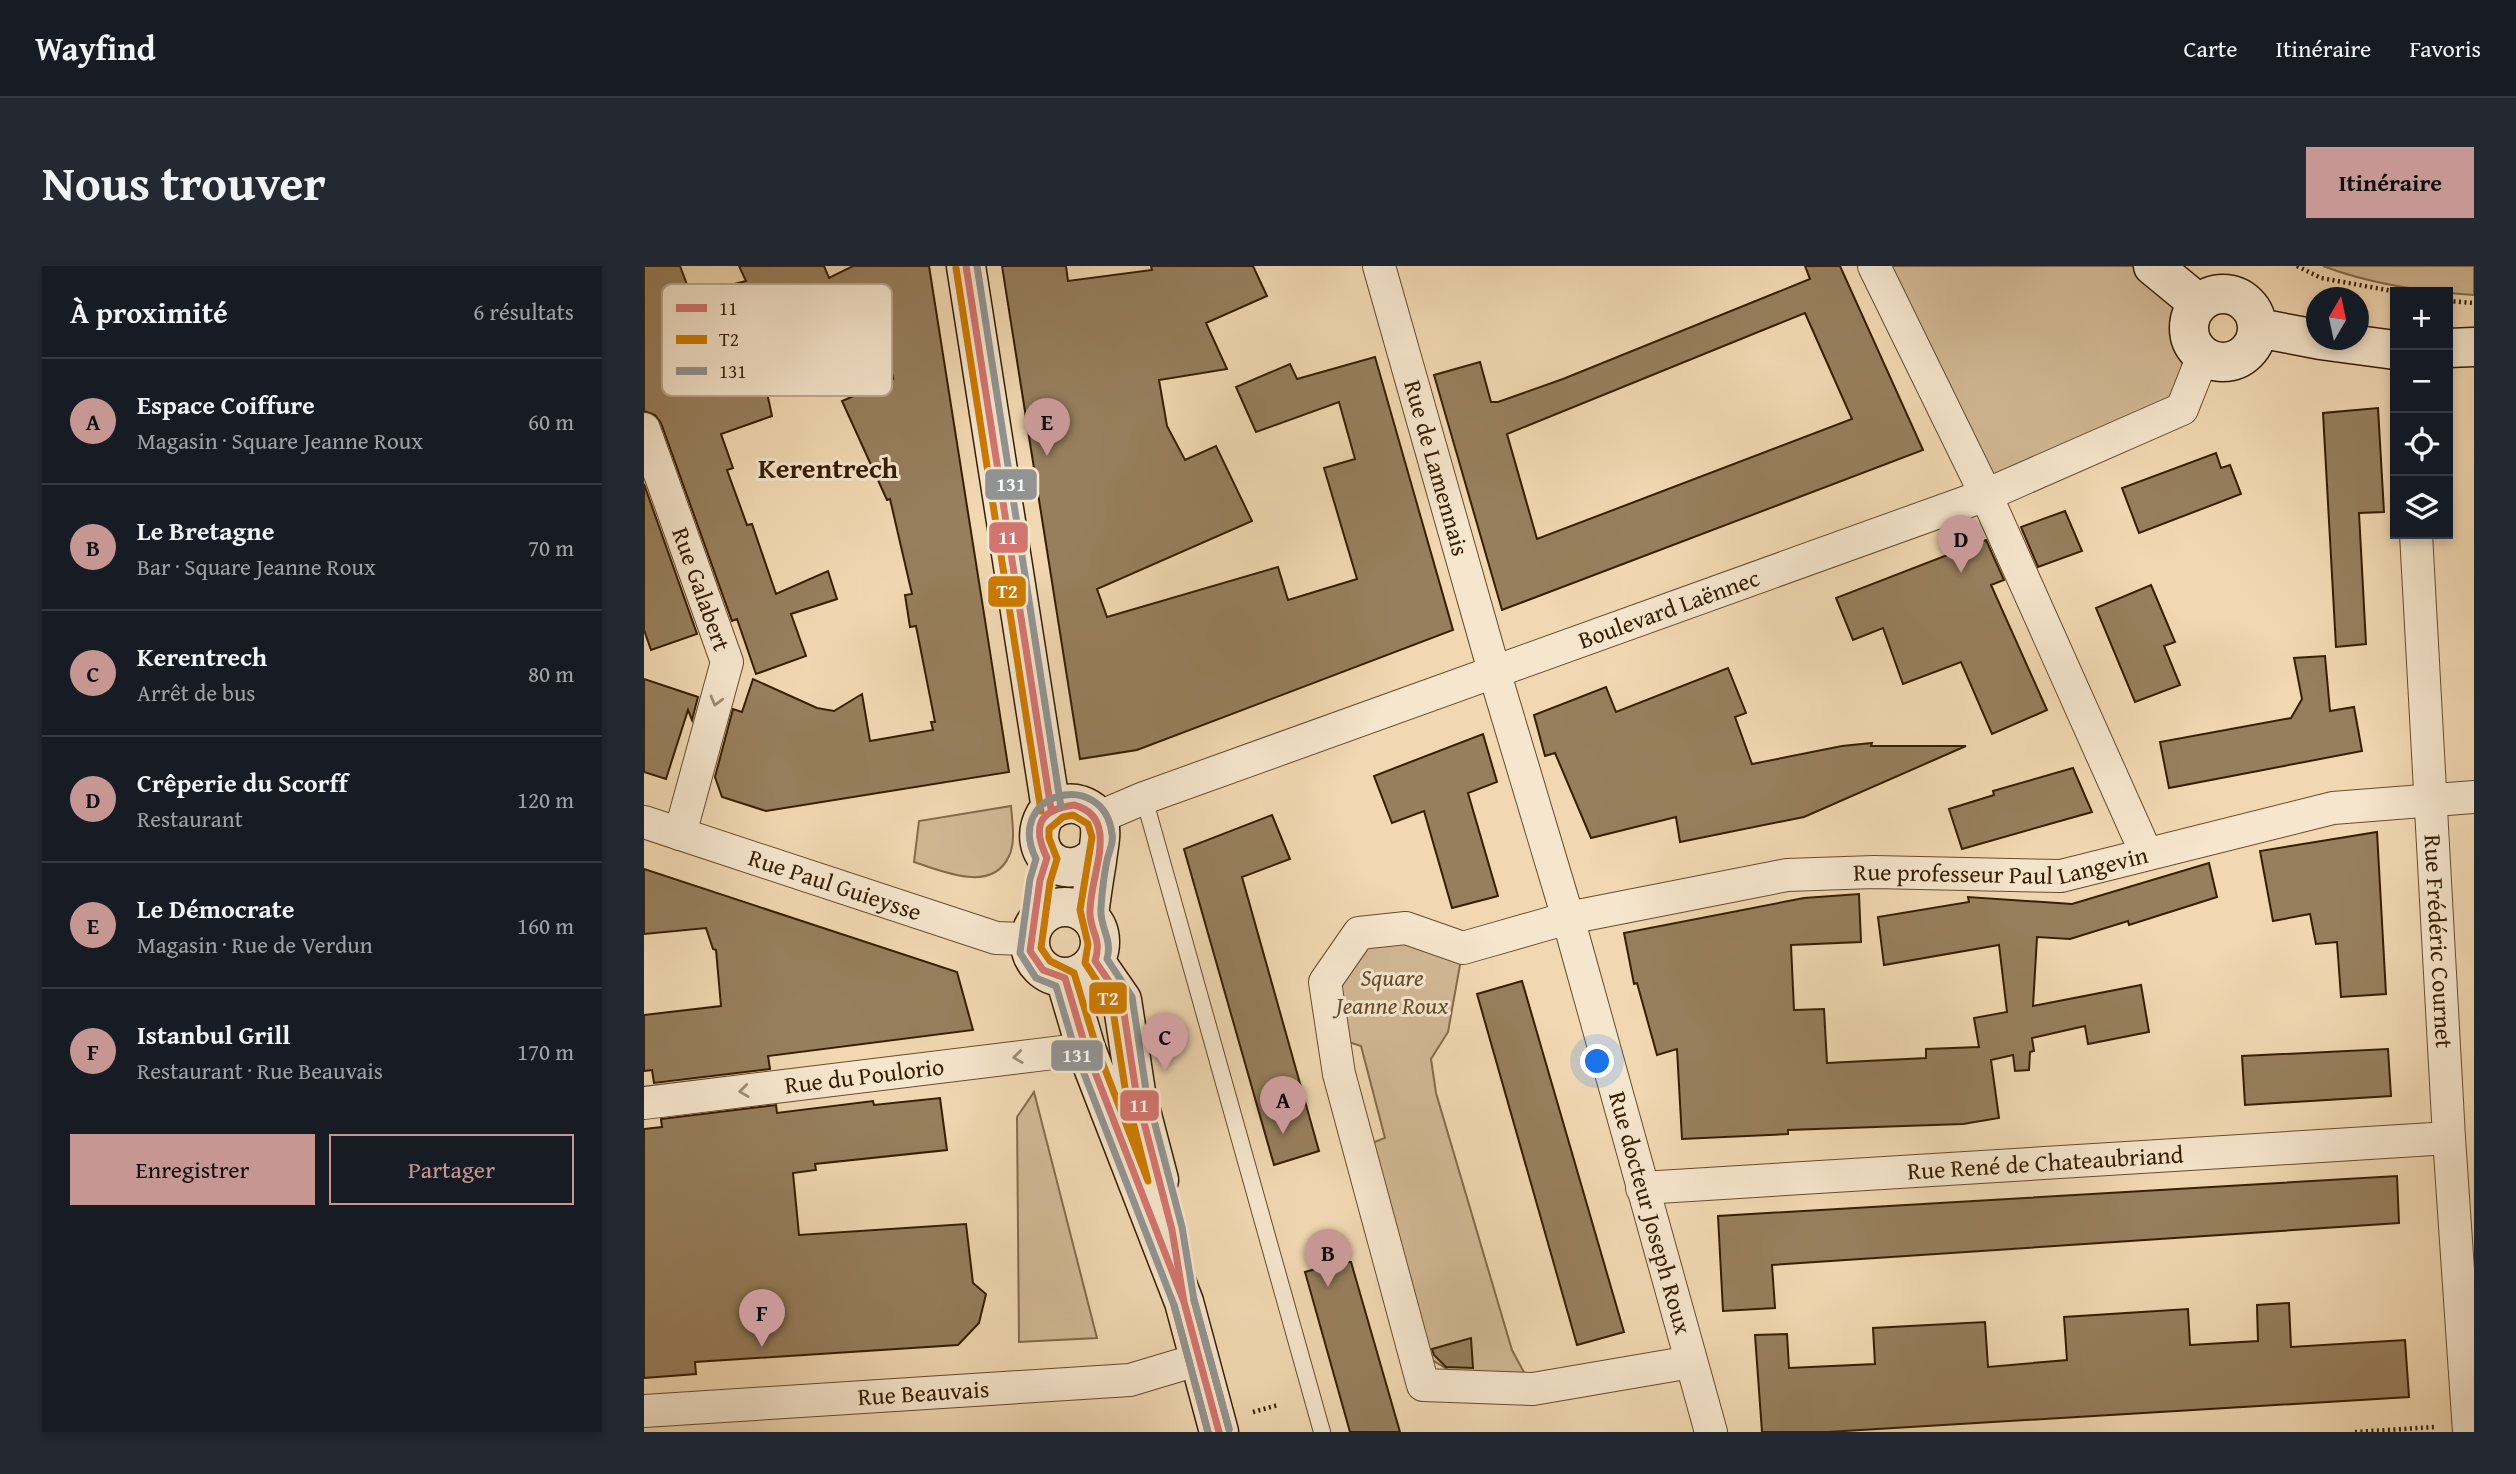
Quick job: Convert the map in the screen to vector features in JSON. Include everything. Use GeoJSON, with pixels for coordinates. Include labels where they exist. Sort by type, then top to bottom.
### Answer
{"type":"FeatureCollection","features":[{"type":"Feature","properties":{"kind":"street"},"geometry":{"type":"LineString","coordinates":[[966,266],[1051,809]]}},
{"type":"Feature","properties":{"kind":"street","name":"Rue de Lamennais"},"geometry":{"type":"LineString","coordinates":[[1379,266],[1494,671]]}},
{"type":"Feature","properties":{"kind":"street"},"geometry":{"type":"LineString","coordinates":[[1874,266],[1986,495],[2146,853]]}},
{"type":"Feature","properties":{"kind":"street"},"geometry":{"type":"LineString","coordinates":[[2153,266],[2198,303]]}},
{"type":"Feature","properties":{"kind":"street"},"geometry":{"type":"LineString","coordinates":[[2229,293],[2244,300],[2255,312],[2258,328],[2256,341],[2239,358],[2214,361],[2203,356],[2193,344],[2188,330],[2190,316],[2198,303],[2212,295],[2229,293]]}},
{"type":"Feature","properties":{"kind":"street"},"geometry":{"type":"LineString","coordinates":[[2258,328],[2306,337]]}},
{"type":"Feature","properties":{"kind":"street"},"geometry":{"type":"LineString","coordinates":[[2369,346],[2390,349]]}},
{"type":"Feature","properties":{"kind":"street"},"geometry":{"type":"LineString","coordinates":[[2453,348],[2474,347]]}},
{"type":"Feature","properties":{"kind":"street","name":"Boulevard Laënnec"},"geometry":{"type":"LineString","coordinates":[[1098,836],[1144,798],[1986,495],[2182,409],[2203,356]]}},
{"type":"Feature","properties":{"kind":"street","name":"Rue Galabert"},"geometry":{"type":"LineString","coordinates":[[644,429],[727,662],[680,834]]}},
{"type":"Feature","properties":{"kind":"street","name":"Rue Frédéric Cournet"},"geometry":{"type":"LineString","coordinates":[[2416,539],[2449,1138],[2464,1202],[2469,1429]]}},
{"type":"Feature","properties":{"kind":"street","name":"Rue docteur Joseph Roux"},"geometry":{"type":"LineString","coordinates":[[1494,671],[1568,918],[1711,1432]]}},
{"type":"Feature","properties":{"kind":"street","name":"Rue professeur Paul Langevin"},"geometry":{"type":"LineString","coordinates":[[1568,918],[1787,875],[1874,872],[2061,876],[2333,808],[2474,797]]}},
{"type":"Feature","properties":{"kind":"street"},"geometry":{"type":"LineString","coordinates":[[1098,836],[1091,860],[1074,868],[1064,868],[1047,858],[1041,850],[1038,833],[1045,815],[1051,809],[1071,803],[1090,811],[1098,836],[1089,916],[1100,937],[1080,969],[1086,1049],[1184,1302],[1219,1432]]}},
{"type":"Feature","properties":{"kind":"street","name":"Rue Paul Guieysse"},"geometry":{"type":"LineString","coordinates":[[644,822],[996,938],[1032,932]]}},
{"type":"Feature","properties":{"kind":"street"},"geometry":{"type":"LineString","coordinates":[[1047,858],[1040,880],[1032,932],[1035,962],[1053,976],[1080,969]]}},
{"type":"Feature","properties":{"kind":"street"},"geometry":{"type":"LineString","coordinates":[[1032,932],[1040,917],[1059,908],[1069,907],[1089,916]]}},
{"type":"Feature","properties":{"kind":"street"},"geometry":{"type":"LineString","coordinates":[[1568,918],[1463,948],[1406,928],[1359,933],[1325,982],[1339,1074],[1409,1335],[1423,1385],[1533,1389],[1691,1362]]}},
{"type":"Feature","properties":{"kind":"street"},"geometry":{"type":"LineString","coordinates":[[1080,969],[1122,1000],[1136,1092],[1172,1230],[1184,1302]]}},
{"type":"Feature","properties":{"kind":"street","name":"Rue du Poulorio"},"geometry":{"type":"LineString","coordinates":[[644,1103],[1086,1049]]}},
{"type":"Feature","properties":{"kind":"street","name":"Rue René de Chateaubriand"},"geometry":{"type":"LineString","coordinates":[[1642,1188],[2449,1138]]}},
{"type":"Feature","properties":{"kind":"street","name":"Rue Beauvais"},"geometry":{"type":"LineString","coordinates":[[644,1411],[1129,1380],[1200,1359]]}},
{"type":"Feature","properties":{"kind":"lane"},"geometry":{"type":"LineString","coordinates":[[1144,798],[1322,1432]]}},
{"type":"Feature","properties":{"kind":"path"},"geometry":{"type":"LineString","coordinates":[[2297,266],[2321,278],[2390,291]]}},
{"type":"Feature","properties":{"kind":"path"},"geometry":{"type":"LineString","coordinates":[[2453,302],[2474,303]]}},
{"type":"Feature","properties":{"kind":"path"},"geometry":{"type":"LineString","coordinates":[[2355,1432],[2469,1429]]}},
{"type":"Feature","properties":{"kind":"green space"},"geometry":{"type":"Polygon","coordinates":[[[1874,266],[2153,266],[2190,316],[2188,330],[2193,344],[2182,409],[1986,495],[1874,266]]]}},
{"type":"Feature","properties":{"kind":"green space"},"geometry":{"type":"Polygon","coordinates":[[[2323,266],[2474,266],[2474,295],[2453,293],[2453,287],[2404,287],[2360,278],[2323,266]]]}},
{"type":"Feature","properties":{"kind":"green space"},"geometry":{"type":"Polygon","coordinates":[[[1011,806],[1011,850],[1001,868],[991,874],[966,877],[914,862],[919,821],[1011,806]]]}},
{"type":"Feature","properties":{"kind":"green space","name":"Square Jeanne Roux"},"geometry":{"type":"Polygon","coordinates":[[[1359,933],[1463,948],[1448,1032],[1431,1059],[1436,1093],[1512,1350],[1533,1389],[1476,1387],[1413,1348],[1359,1148],[1385,1138],[1361,1046],[1333,1037],[1325,982],[1359,933]]]}},
{"type":"Feature","properties":{"kind":"green space"},"geometry":{"type":"Polygon","coordinates":[[[1034,1092],[1097,1338],[1019,1342],[1017,1117],[1034,1092]]]}},
{"type":"Feature","properties":{"kind":"building"},"geometry":{"type":"Polygon","coordinates":[[[644,266],[680,266],[687,284],[662,284],[662,396],[768,396],[772,416],[721,434],[733,468],[727,470],[747,525],[752,524],[776,594],[828,571],[837,599],[791,614],[806,656],[756,674],[737,619],[732,621],[661,423],[655,415],[644,411],[644,266]]]}},
{"type":"Feature","properties":{"kind":"building"},"geometry":{"type":"Polygon","coordinates":[[[739,266],[824,266],[829,278],[853,266],[929,266],[1009,772],[766,811],[722,797],[715,777],[733,709],[742,712],[753,679],[817,708],[834,711],[862,694],[870,741],[933,730],[931,722],[935,722],[916,626],[910,627],[905,595],[912,594],[890,499],[887,500],[842,401],[854,396],[892,396],[892,284],[734,284],[746,281],[739,266]]]}},
{"type":"Feature","properties":{"kind":"building"},"geometry":{"type":"Polygon","coordinates":[[[1002,266],[1066,266],[1068,281],[1152,270],[1151,266],[1253,266],[1267,296],[1206,323],[1227,369],[1159,380],[1167,426],[1185,460],[1216,446],[1252,521],[1097,589],[1107,617],[1278,567],[1288,600],[1357,579],[1324,468],[1355,459],[1339,402],[1256,432],[1236,387],[1290,364],[1297,379],[1375,357],[1453,630],[1137,750],[1080,759],[1002,266]]]}},
{"type":"Feature","properties":{"kind":"building"},"geometry":{"type":"Polygon","coordinates":[[[1805,266],[1840,266],[1923,450],[1502,610],[1434,375],[1480,362],[1491,402],[1498,402],[1563,379],[1810,279],[1805,266]],[[1805,313],[1507,434],[1537,539],[1852,419],[1805,313]]]}},
{"type":"Feature","properties":{"kind":"building"},"geometry":{"type":"Polygon","coordinates":[[[2378,408],[2384,512],[2359,513],[2366,644],[2336,647],[2323,413],[2378,408]]]}},
{"type":"Feature","properties":{"kind":"building"},"geometry":{"type":"Polygon","coordinates":[[[2216,453],[2221,468],[2230,465],[2241,494],[2139,533],[2122,488],[2216,453]]]}},
{"type":"Feature","properties":{"kind":"building"},"geometry":{"type":"Polygon","coordinates":[[[644,484],[697,634],[651,650],[644,630],[644,484]]]}},
{"type":"Feature","properties":{"kind":"building"},"geometry":{"type":"Polygon","coordinates":[[[2065,511],[2082,551],[2038,567],[2021,527],[2065,511]]]}},
{"type":"Feature","properties":{"kind":"building"},"geometry":{"type":"Polygon","coordinates":[[[1986,540],[2004,580],[1991,585],[2047,710],[1992,734],[1961,662],[1903,684],[1883,628],[1853,640],[1836,598],[1986,540]]]}},
{"type":"Feature","properties":{"kind":"building"},"geometry":{"type":"Polygon","coordinates":[[[2151,585],[2175,642],[2164,646],[2180,685],[2135,702],[2096,608],[2151,585]]]}},
{"type":"Feature","properties":{"kind":"building"},"geometry":{"type":"Polygon","coordinates":[[[2325,656],[2330,711],[2354,707],[2362,751],[2169,788],[2160,742],[2291,718],[2302,699],[2294,658],[2325,656]]]}},
{"type":"Feature","properties":{"kind":"building"},"geometry":{"type":"Polygon","coordinates":[[[1728,668],[1746,713],[1735,717],[1752,764],[1842,746],[1872,743],[1871,746],[1966,746],[1804,817],[1680,842],[1676,817],[1591,838],[1555,753],[1545,756],[1534,715],[1606,687],[1616,712],[1728,668]]]}},
{"type":"Feature","properties":{"kind":"building"},"geometry":{"type":"Polygon","coordinates":[[[644,679],[698,697],[692,720],[688,710],[666,779],[644,772],[644,679]]]}},
{"type":"Feature","properties":{"kind":"building"},"geometry":{"type":"Polygon","coordinates":[[[1483,734],[1497,782],[1468,793],[1498,896],[1452,908],[1424,811],[1392,823],[1374,776],[1483,734]]]}},
{"type":"Feature","properties":{"kind":"building"},"geometry":{"type":"Polygon","coordinates":[[[2073,768],[2092,812],[1962,849],[1949,809],[1994,795],[1993,791],[2073,768]]]}},
{"type":"Feature","properties":{"kind":"building"},"geometry":{"type":"Polygon","coordinates":[[[1272,815],[1290,859],[1242,877],[1319,1151],[1274,1165],[1184,849],[1272,815]]]}},
{"type":"Feature","properties":{"kind":"building"},"geometry":{"type":"Polygon","coordinates":[[[2377,832],[2386,994],[2341,997],[2337,942],[2316,944],[2310,914],[2273,921],[2260,851],[2377,832]]]}},
{"type":"Feature","properties":{"kind":"building"},"geometry":{"type":"Polygon","coordinates":[[[2209,863],[2217,897],[2129,925],[2128,921],[2070,939],[2037,937],[2033,1006],[2141,985],[2149,1032],[2088,1044],[2085,1026],[2032,1038],[2034,1051],[2030,1052],[2029,1070],[2015,1071],[2013,1055],[1991,1060],[1999,1118],[1963,1124],[1788,1130],[1788,1134],[1682,1139],[1677,1049],[1657,1055],[1637,983],[1634,984],[1624,933],[1804,898],[1859,894],[1861,942],[1791,945],[1794,1010],[1824,1009],[1827,1063],[1926,1058],[1926,1049],[1979,1047],[1974,1018],[2007,1012],[1999,945],[1884,965],[1878,917],[1969,902],[1968,897],[2072,904],[2209,863]]]}},
{"type":"Feature","properties":{"kind":"building"},"geometry":{"type":"Polygon","coordinates":[[[644,869],[957,972],[973,1030],[768,1056],[770,1069],[654,1083],[652,1070],[644,1071],[644,1015],[721,1006],[716,950],[713,949],[706,928],[644,934],[644,869]]]}},
{"type":"Feature","properties":{"kind":"building"},"geometry":{"type":"Polygon","coordinates":[[[1522,981],[1624,1332],[1577,1345],[1477,994],[1522,981]]]}},
{"type":"Feature","properties":{"kind":"building"},"geometry":{"type":"Polygon","coordinates":[[[2388,1049],[2391,1096],[2245,1105],[2242,1056],[2388,1049]]]}},
{"type":"Feature","properties":{"kind":"building"},"geometry":{"type":"Polygon","coordinates":[[[940,1098],[947,1150],[815,1164],[816,1170],[793,1173],[799,1235],[966,1224],[973,1283],[986,1294],[979,1323],[958,1345],[695,1362],[696,1374],[644,1378],[644,1129],[662,1127],[661,1119],[776,1105],[777,1113],[873,1101],[874,1105],[940,1098]]]}},
{"type":"Feature","properties":{"kind":"building"},"geometry":{"type":"Polygon","coordinates":[[[2397,1176],[2399,1223],[1772,1265],[1775,1308],[1723,1311],[1718,1216],[2397,1176]]]}},
{"type":"Feature","properties":{"kind":"building"},"geometry":{"type":"Polygon","coordinates":[[[1340,1262],[1351,1262],[1400,1432],[1350,1432],[1305,1272],[1340,1262]]]}},
{"type":"Feature","properties":{"kind":"building"},"geometry":{"type":"Polygon","coordinates":[[[2289,1303],[2291,1347],[2405,1340],[2409,1397],[1828,1432],[1762,1432],[1755,1335],[1787,1334],[1789,1368],[1875,1364],[1873,1328],[1985,1322],[1988,1367],[2067,1360],[2064,1317],[2188,1309],[2190,1345],[2258,1341],[2257,1305],[2289,1303]]]}},
{"type":"Feature","properties":{"kind":"building"},"geometry":{"type":"Polygon","coordinates":[[[1471,1338],[1473,1368],[1446,1367],[1434,1355],[1432,1349],[1471,1338]]]}},
{"type":"Feature","properties":{"kind":"transit line","name":"11"},"geometry":{"type":"LineString","coordinates":[[966,266],[1051,809]]}},
{"type":"Feature","properties":{"kind":"transit line","name":"131"},"geometry":{"type":"LineString","coordinates":[[977,266],[1061,807]]}},
{"type":"Feature","properties":{"kind":"transit line","name":"T2"},"geometry":{"type":"LineString","coordinates":[[956,268],[1041,811]]}},
{"type":"Feature","properties":{"kind":"transit line","name":"131"},"geometry":{"type":"LineString","coordinates":[[1208,1432],[1174,1305],[1076,1053],[1056,986],[1036,978],[1020,953],[1030,879],[1036,859],[1029,836],[1033,817],[1043,804],[1059,796],[1076,795],[1092,800],[1105,813],[1112,834],[1101,908],[1108,945],[1107,959],[1132,997],[1146,1090],[1182,1227],[1194,1300],[1229,1429]]}},
{"type":"Feature","properties":{"kind":"transit line","name":"11"},"geometry":{"type":"LineString","coordinates":[[1074,805],[1089,812],[1097,822],[1100,851],[1090,914],[1097,941],[1095,961],[1122,1000],[1136,1092],[1172,1230],[1184,1302],[1086,1049],[1065,978],[1043,970],[1030,951],[1040,880],[1047,858],[1040,837],[1041,822],[1052,811],[1074,805]]}},
{"type":"Feature","properties":{"kind":"transit line","name":"T2"},"geometry":{"type":"LineString","coordinates":[[1073,815],[1088,824],[1092,837],[1080,910],[1088,944],[1085,963],[1112,1004],[1126,1094],[1148,1181],[1096,1046],[1074,973],[1050,961],[1041,948],[1050,882],[1057,859],[1049,838],[1049,829],[1063,817],[1073,815]]}},
{"type":"Feature","properties":{"kind":"transit line","name":"T2"},"geometry":{"type":"LineString","coordinates":[[1194,1300],[1229,1429]]}},
{"type":"Feature","properties":{"kind":"transit line","name":"11"},"geometry":{"type":"LineString","coordinates":[[1184,1302],[1219,1432]]}},
{"type":"Feature","properties":{"kind":"transit line","name":"T2"},"geometry":{"type":"LineString","coordinates":[[1174,1305],[1208,1432]]}},
{"type":"Feature","properties":{"kind":"place","name":"Le Démocrate"},"geometry":{"type":"Point","coordinates":[1047,456]}},
{"type":"Feature","properties":{"kind":"place","name":"Crêperie du Scorff"},"geometry":{"type":"Point","coordinates":[1961,573]}},
{"type":"Feature","properties":{"kind":"place","name":"Kerentrech"},"geometry":{"type":"Point","coordinates":[1165,1071]}},
{"type":"Feature","properties":{"kind":"place","name":"Espace Coiffure"},"geometry":{"type":"Point","coordinates":[1283,1134]}},
{"type":"Feature","properties":{"kind":"place","name":"Le Bretagne"},"geometry":{"type":"Point","coordinates":[1328,1287]}},
{"type":"Feature","properties":{"kind":"place","name":"Istanbul Grill"},"geometry":{"type":"Point","coordinates":[762,1347]}},
{"type":"Feature","properties":{"kind":"district","name":"Kerentrech"},"geometry":{"type":"Point","coordinates":[828,468]}}]}
